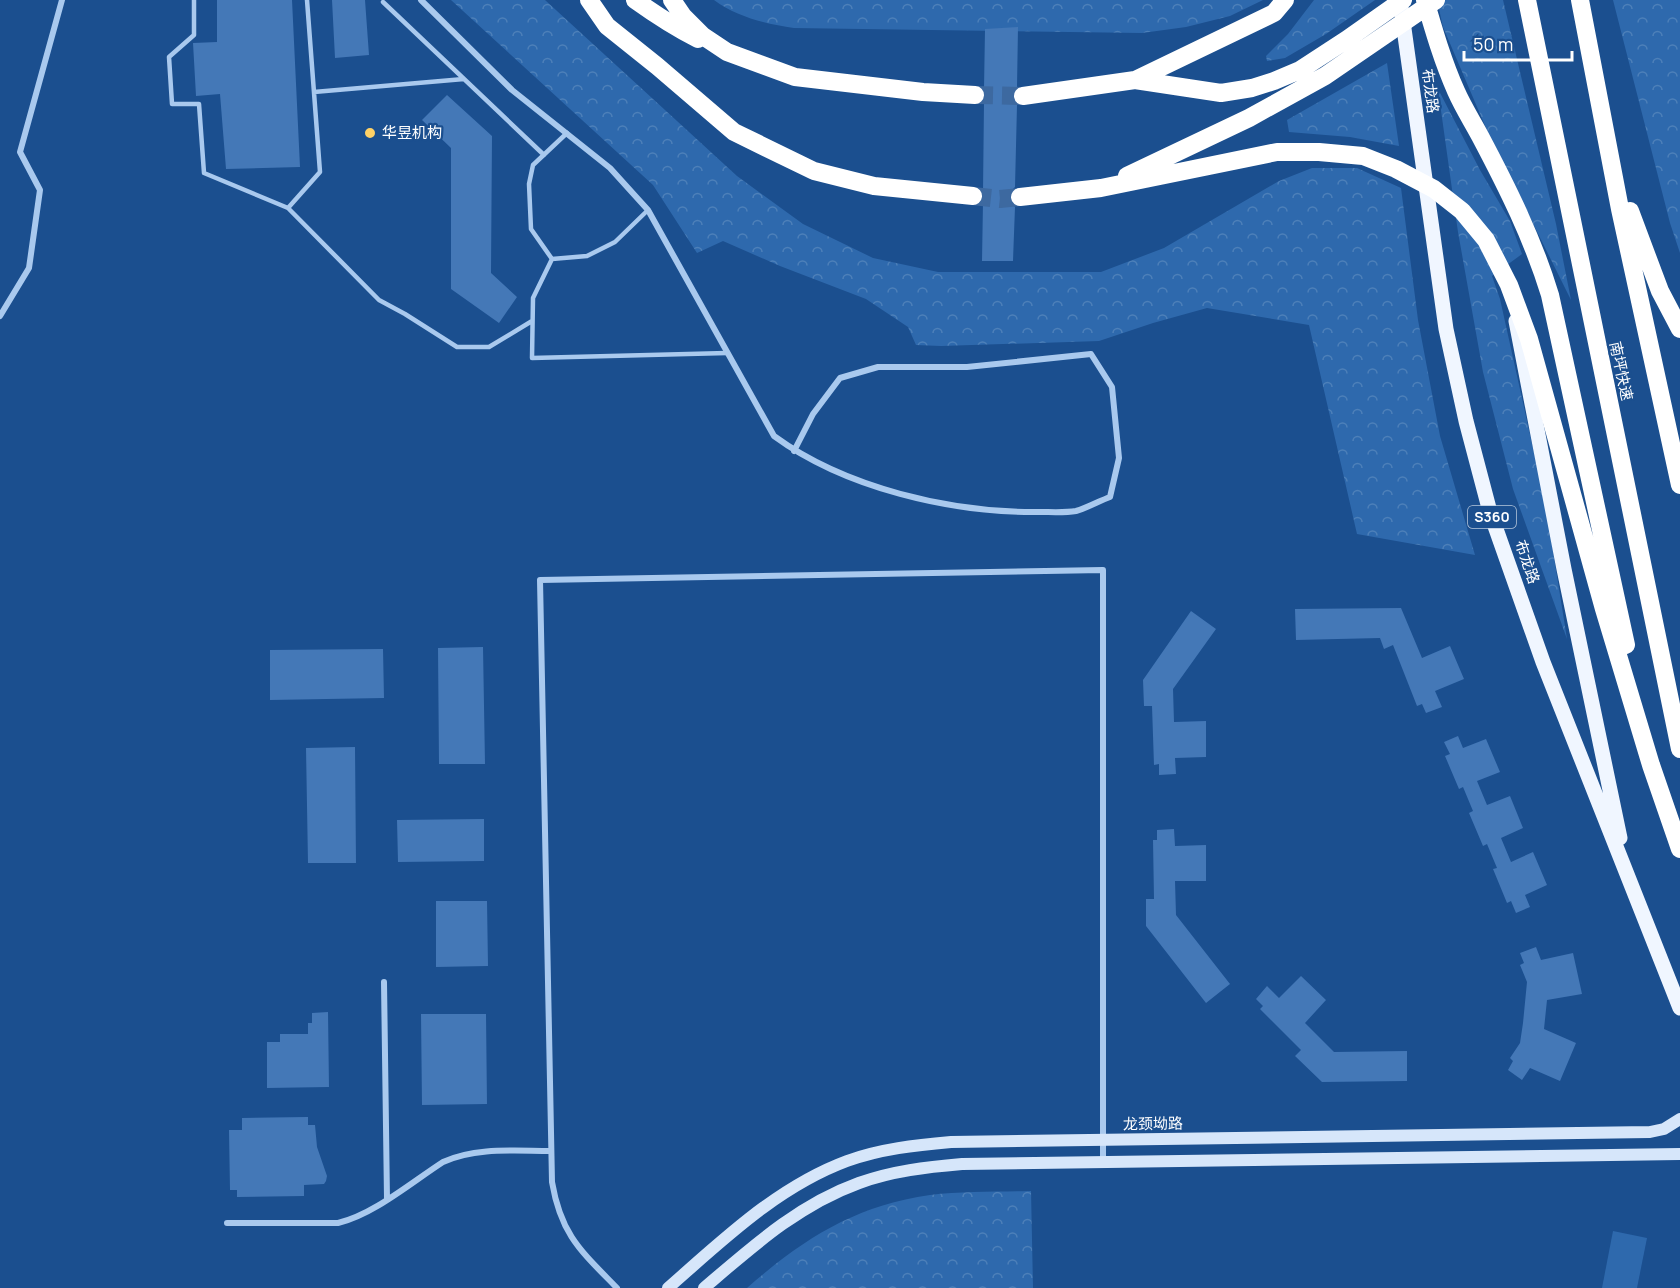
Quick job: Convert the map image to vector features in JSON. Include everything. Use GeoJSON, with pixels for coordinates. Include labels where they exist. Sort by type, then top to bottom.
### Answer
{"type":"FeatureCollection","features":[{"type":"Feature","properties":{"kind":"highway"},"geometry":{"type":"LineString","coordinates":[[579,0],[734,132],[814,171],[873,186],[974,196]]}},
{"type":"Feature","properties":{"kind":"highway"},"geometry":{"type":"LineString","coordinates":[[589,0],[607,26]]}},
{"type":"Feature","properties":{"kind":"highway"},"geometry":{"type":"LineString","coordinates":[[635,0],[681,31],[727,52],[795,77],[923,93],[975,95]]}},
{"type":"Feature","properties":{"kind":"highway"},"geometry":{"type":"LineString","coordinates":[[672,0],[683,16],[703,36],[727,52]]}},
{"type":"Feature","properties":{"kind":"highway"},"geometry":{"type":"LineString","coordinates":[[1135,80],[1274,14],[1285,0]]}},
{"type":"Feature","properties":{"kind":"highway"},"geometry":{"type":"LineString","coordinates":[[1023,96],[1135,80],[1221,93],[1252,88],[1300,70],[1402,0]]}},
{"type":"Feature","properties":{"kind":"highway"},"geometry":{"type":"LineString","coordinates":[[1425,0],[1456,93],[1517,209],[1539,257],[1550,295],[1651,765]]}},
{"type":"Feature","properties":{"kind":"highway"},"geometry":{"type":"LineString","coordinates":[[1101,188],[1249,118],[1325,76],[1436,0]]}},
{"type":"Feature","properties":{"kind":"highway","name":"南坪快速"},"geometry":{"type":"LineString","coordinates":[[1527,0],[1680,749]]}},
{"type":"Feature","properties":{"kind":"highway"},"geometry":{"type":"LineString","coordinates":[[1580,0],[1620,209],[1680,485]]}},
{"type":"Feature","properties":{"kind":"highway"},"geometry":{"type":"LineString","coordinates":[[1602,114],[1617,172],[1639,236],[1660,291],[1680,329]]}},
{"type":"Feature","properties":{"kind":"highway"},"geometry":{"type":"LineString","coordinates":[[1020,197],[1101,188],[1277,152],[1319,152],[1363,156],[1396,169],[1434,189],[1462,211],[1486,240],[1509,285],[1529,339],[1604,609],[1651,765],[1680,849]]}},
{"type":"Feature","properties":{"kind":"main road","name":"布龙路"},"geometry":{"type":"LineString","coordinates":[[1402,0],[1446,329],[1466,421],[1490,512],[1543,663],[1680,1008]]}},
{"type":"Feature","properties":{"kind":"main road"},"geometry":{"type":"LineString","coordinates":[[1509,285],[1564,569],[1615,817],[1633,892]]}},
{"type":"Feature","properties":{"kind":"main road","name":"龙颈坳路"},"geometry":{"type":"LineString","coordinates":[[668,1288],[751,1215],[786,1191],[848,1161],[884,1150],[939,1143],[1650,1132],[1664,1129],[1680,1119]]}},
{"type":"Feature","properties":{"kind":"main road"},"geometry":{"type":"LineString","coordinates":[[1621,1132],[1621,1154]]}},
{"type":"Feature","properties":{"kind":"main road"},"geometry":{"type":"LineString","coordinates":[[704,1288],[763,1237],[798,1213],[831,1195],[859,1183],[927,1167],[962,1164],[1680,1154]]}},
{"type":"Feature","properties":{"kind":"street"},"geometry":{"type":"LineString","coordinates":[[0,316],[29,268],[40,189],[21,152],[62,0]]}},
{"type":"Feature","properties":{"kind":"street"},"geometry":{"type":"LineString","coordinates":[[421,0],[512,90],[610,168],[648,210],[774,436],[794,451],[847,476],[902,494],[959,507],[1017,512],[1075,511],[1110,497],[1119,458],[1112,387],[1091,354],[967,367],[878,367],[840,378],[813,414],[794,451]]}},
{"type":"Feature","properties":{"kind":"street"},"geometry":{"type":"LineString","coordinates":[[616,1288],[582,1252],[565,1226],[553,1190],[550,1151],[540,580],[1103,570],[1103,1162]]}},
{"type":"Feature","properties":{"kind":"street"},"geometry":{"type":"LineString","coordinates":[[384,982],[387,1199]]}},
{"type":"Feature","properties":{"kind":"street"},"geometry":{"type":"LineString","coordinates":[[227,1223],[338,1223],[360,1216],[454,1157],[477,1152],[550,1151]]}},
{"type":"Feature","properties":{"kind":"lane"},"geometry":{"type":"LineString","coordinates":[[194,0],[194,35],[169,57],[172,104],[199,104],[204,173],[288,207],[379,300],[457,346],[489,346],[532,321]]}},
{"type":"Feature","properties":{"kind":"lane"},"geometry":{"type":"LineString","coordinates":[[288,207],[320,172],[307,0]]}},
{"type":"Feature","properties":{"kind":"lane"},"geometry":{"type":"LineString","coordinates":[[383,2],[544,155]]}},
{"type":"Feature","properties":{"kind":"lane"},"geometry":{"type":"LineString","coordinates":[[314,92],[464,79]]}},
{"type":"Feature","properties":{"kind":"lane"},"geometry":{"type":"LineString","coordinates":[[552,259],[531,229],[529,184],[533,165],[567,133]]}},
{"type":"Feature","properties":{"kind":"lane"},"geometry":{"type":"LineString","coordinates":[[552,259],[587,256],[615,242],[648,210]]}},
{"type":"Feature","properties":{"kind":"lane"},"geometry":{"type":"LineString","coordinates":[[552,259],[533,298],[532,358],[727,353]]}},
{"type":"Feature","properties":{"kind":"green space"},"geometry":{"type":"Polygon","coordinates":[[[451,0],[545,0],[737,176],[803,224],[873,258],[938,272],[1101,272],[1164,248],[1279,181],[1312,168],[1357,168],[1401,188],[1418,320],[1440,436],[1475,555],[1357,534],[1309,325],[1207,308],[1099,341],[916,345],[908,327],[866,299],[723,241],[697,253],[653,185],[451,0]]]}},
{"type":"Feature","properties":{"kind":"green space"},"geometry":{"type":"Polygon","coordinates":[[[714,0],[1263,0],[1230,16],[1186,27],[1142,33],[794,28],[752,19],[714,0]]]}},
{"type":"Feature","properties":{"kind":"green space"},"geometry":{"type":"Polygon","coordinates":[[[1314,0],[1375,0],[1326,34],[1285,58],[1267,61],[1266,56],[1288,34],[1314,0]]]}},
{"type":"Feature","properties":{"kind":"green space"},"geometry":{"type":"Polygon","coordinates":[[[1437,0],[1503,0],[1556,224],[1571,300],[1489,135],[1443,27],[1437,0]]]}},
{"type":"Feature","properties":{"kind":"green space"},"geometry":{"type":"Polygon","coordinates":[[[1613,0],[1680,0],[1680,253],[1670,223],[1613,0]]]}},
{"type":"Feature","properties":{"kind":"green space"},"geometry":{"type":"Polygon","coordinates":[[[1387,63],[1399,146],[1350,137],[1289,132],[1287,120],[1387,63]]]}},
{"type":"Feature","properties":{"kind":"green space"},"geometry":{"type":"Polygon","coordinates":[[[1438,89],[1480,170],[1510,221],[1522,254],[1492,276],[1500,299],[1546,507],[1567,639],[1513,489],[1483,372],[1458,232],[1438,89]]]}},
{"type":"Feature","properties":{"kind":"green space"},"geometry":{"type":"Polygon","coordinates":[[[1031,1191],[1033,1288],[747,1288],[809,1240],[853,1216],[877,1207],[930,1195],[1031,1191]]]}},
{"type":"Feature","properties":{"kind":"green space"},"geometry":{"type":"Polygon","coordinates":[[[1613,1231],[1647,1238],[1637,1288],[1602,1288],[1613,1231]]]}},
{"type":"Feature","properties":{"kind":"building"},"geometry":{"type":"Polygon","coordinates":[[[217,0],[292,0],[300,167],[226,169],[220,94],[196,96],[193,43],[217,42],[217,0]]]}},
{"type":"Feature","properties":{"kind":"building"},"geometry":{"type":"Polygon","coordinates":[[[332,0],[365,0],[369,55],[335,58],[332,0]]]}},
{"type":"Feature","properties":{"kind":"building"},"geometry":{"type":"Polygon","coordinates":[[[1018,27],[1017,87],[1012,97],[1017,105],[1015,187],[1010,192],[1009,198],[1015,207],[1013,261],[982,261],[984,102],[986,95],[984,89],[985,29],[1018,27]]]}},
{"type":"Feature","properties":{"kind":"building"},"geometry":{"type":"Polygon","coordinates":[[[447,95],[492,136],[491,273],[517,297],[499,323],[451,289],[451,148],[422,120],[447,95]]]}},
{"type":"Feature","properties":{"kind":"building"},"geometry":{"type":"Polygon","coordinates":[[[1401,608],[1422,658],[1450,646],[1464,679],[1435,691],[1442,707],[1426,713],[1422,704],[1417,706],[1393,645],[1384,649],[1380,638],[1296,640],[1295,609],[1401,608]]]}},
{"type":"Feature","properties":{"kind":"building"},"geometry":{"type":"Polygon","coordinates":[[[1191,611],[1216,629],[1173,689],[1174,722],[1206,721],[1206,757],[1175,758],[1176,774],[1159,775],[1159,764],[1154,765],[1152,706],[1144,706],[1143,680],[1191,611]]]}},
{"type":"Feature","properties":{"kind":"building"},"geometry":{"type":"Polygon","coordinates":[[[483,647],[485,764],[439,764],[438,648],[483,647]]]}},
{"type":"Feature","properties":{"kind":"building"},"geometry":{"type":"Polygon","coordinates":[[[383,649],[384,698],[270,700],[270,650],[383,649]]]}},
{"type":"Feature","properties":{"kind":"building"},"geometry":{"type":"Polygon","coordinates":[[[1458,736],[1463,748],[1486,739],[1500,772],[1477,781],[1487,805],[1510,796],[1523,828],[1501,838],[1511,862],[1533,852],[1547,885],[1525,895],[1530,907],[1516,913],[1511,901],[1507,903],[1493,869],[1497,868],[1487,844],[1483,846],[1469,813],[1473,811],[1463,787],[1459,789],[1445,756],[1450,754],[1444,742],[1458,736]]]}},
{"type":"Feature","properties":{"kind":"building"},"geometry":{"type":"Polygon","coordinates":[[[355,747],[356,863],[308,863],[306,748],[355,747]]]}},
{"type":"Feature","properties":{"kind":"building"},"geometry":{"type":"Polygon","coordinates":[[[484,819],[484,861],[398,862],[397,820],[484,819]]]}},
{"type":"Feature","properties":{"kind":"building"},"geometry":{"type":"Polygon","coordinates":[[[1174,829],[1175,846],[1206,845],[1206,881],[1175,881],[1176,915],[1230,984],[1206,1003],[1146,926],[1146,899],[1154,899],[1153,840],[1157,840],[1157,830],[1174,829]]]}},
{"type":"Feature","properties":{"kind":"building"},"geometry":{"type":"Polygon","coordinates":[[[436,901],[487,901],[488,966],[436,967],[436,901]]]}},
{"type":"Feature","properties":{"kind":"building"},"geometry":{"type":"Polygon","coordinates":[[[1536,947],[1541,960],[1573,953],[1582,994],[1547,1000],[1544,1029],[1576,1043],[1560,1081],[1530,1068],[1522,1080],[1508,1070],[1513,1061],[1510,1058],[1520,1043],[1523,1023],[1527,982],[1520,965],[1524,963],[1520,953],[1536,947]]]}},
{"type":"Feature","properties":{"kind":"building"},"geometry":{"type":"Polygon","coordinates":[[[1301,976],[1326,1000],[1305,1023],[1334,1052],[1407,1051],[1407,1081],[1322,1082],[1295,1056],[1301,1050],[1260,1009],[1263,1006],[1256,999],[1267,986],[1279,998],[1301,976]]]}},
{"type":"Feature","properties":{"kind":"building"},"geometry":{"type":"Polygon","coordinates":[[[328,1012],[329,1087],[267,1088],[267,1042],[280,1042],[280,1034],[308,1034],[308,1023],[312,1023],[312,1013],[328,1012]]]}},
{"type":"Feature","properties":{"kind":"building"},"geometry":{"type":"Polygon","coordinates":[[[421,1014],[486,1014],[487,1104],[422,1105],[421,1014]]]}},
{"type":"Feature","properties":{"kind":"building"},"geometry":{"type":"Polygon","coordinates":[[[308,1117],[308,1125],[315,1125],[317,1147],[327,1176],[324,1184],[304,1185],[304,1196],[237,1197],[237,1190],[230,1190],[229,1130],[242,1130],[242,1118],[308,1117]]]}},
{"type":"Feature","properties":{"kind":"tunnel"},"geometry":{"type":"LineString","coordinates":[[975,95],[1023,96]]}},
{"type":"Feature","properties":{"kind":"tunnel"},"geometry":{"type":"LineString","coordinates":[[973,196],[1000,199],[1020,197]]}},
{"type":"Feature","properties":{"kind":"place","name":"华昱机构"},"geometry":{"type":"Point","coordinates":[370,133]}}]}
